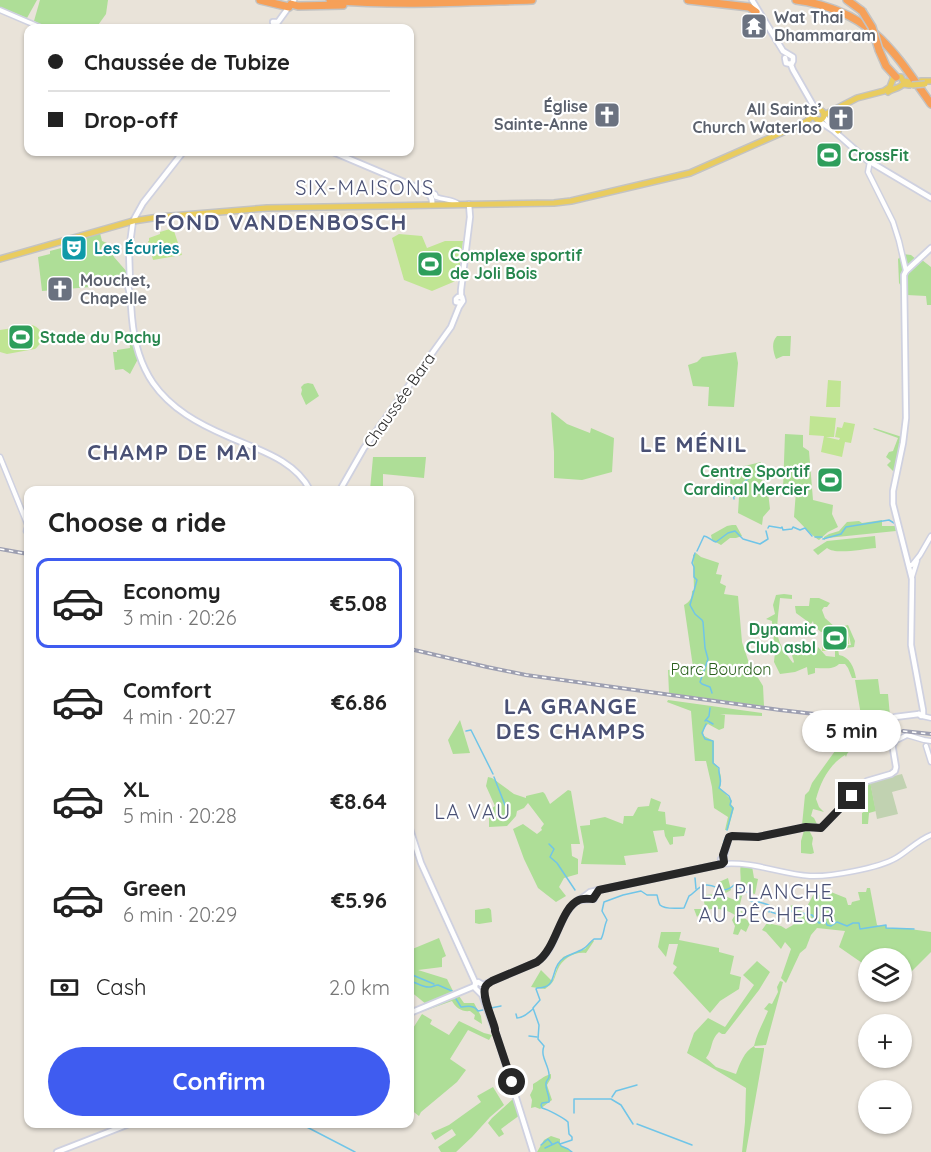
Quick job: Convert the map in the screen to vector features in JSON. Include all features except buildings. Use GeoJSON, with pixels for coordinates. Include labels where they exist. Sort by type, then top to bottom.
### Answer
{"type":"FeatureCollection","features":[{"type":"Feature","properties":{"kind":"highway"},"geometry":{"type":"LineString","coordinates":[[260,0],[290,6],[373,5],[375,3]]}},
{"type":"Feature","properties":{"kind":"highway"},"geometry":{"type":"LineString","coordinates":[[330,0],[375,3],[532,0]]}},
{"type":"Feature","properties":{"kind":"highway"},"geometry":{"type":"LineString","coordinates":[[688,0],[751,8],[753,4]]}},
{"type":"Feature","properties":{"kind":"highway"},"geometry":{"type":"LineString","coordinates":[[796,0],[822,4],[836,9],[848,14],[873,31],[892,50],[931,104]]}},
{"type":"Feature","properties":{"kind":"highway"},"geometry":{"type":"LineString","coordinates":[[821,0],[851,11],[880,32],[896,49],[931,98]]}},
{"type":"Feature","properties":{"kind":"highway"},"geometry":{"type":"LineString","coordinates":[[847,0],[862,11],[872,27],[886,66],[902,83]]}},
{"type":"Feature","properties":{"kind":"main road"},"geometry":{"type":"LineString","coordinates":[[753,4],[771,37],[787,57]]}},
{"type":"Feature","properties":{"kind":"main road"},"geometry":{"type":"LineString","coordinates":[[753,4],[787,57],[786,62],[790,64],[819,115],[834,131],[867,160],[870,160]]}},
{"type":"Feature","properties":{"kind":"main road"},"geometry":{"type":"LineString","coordinates":[[276,24],[290,6]]}},
{"type":"Feature","properties":{"kind":"main road"},"geometry":{"type":"LineString","coordinates":[[771,37],[779,44]]}},
{"type":"Feature","properties":{"kind":"main road"},"geometry":{"type":"LineString","coordinates":[[0,259],[142,219],[267,208],[562,202],[670,178],[702,168],[847,103],[888,92],[902,83],[928,82]]}},
{"type":"Feature","properties":{"kind":"main road"},"geometry":{"type":"LineString","coordinates":[[838,131],[831,123],[831,116],[833,112],[847,103]]}},
{"type":"Feature","properties":{"kind":"main road"},"geometry":{"type":"LineString","coordinates":[[819,115],[870,160],[931,198]]}},
{"type":"Feature","properties":{"kind":"main road"},"geometry":{"type":"LineString","coordinates":[[180,156],[137,213],[130,232],[131,310],[141,361],[148,376],[163,395],[183,413],[203,425],[284,462],[300,475],[307,486]]}},
{"type":"Feature","properties":{"kind":"main road"},"geometry":{"type":"LineString","coordinates":[[342,156],[427,193],[431,197],[432,204]]}},
{"type":"Feature","properties":{"kind":"main road","name":"Chaussée Bara"},"geometry":{"type":"LineString","coordinates":[[342,486],[364,448],[455,321],[470,217],[469,204]]}},
{"type":"Feature","properties":{"kind":"main road"},"geometry":{"type":"LineString","coordinates":[[137,213],[142,219]]}},
{"type":"Feature","properties":{"kind":"main road"},"geometry":{"type":"LineString","coordinates":[[123,225],[127,226],[130,232]]}},
{"type":"Feature","properties":{"kind":"main road"},"geometry":{"type":"LineString","coordinates":[[414,1011],[510,974],[543,958],[566,912],[581,897],[722,862],[729,837],[732,836],[758,837],[806,827],[821,828],[867,781],[895,771],[892,722],[897,718],[921,714],[911,645],[911,567],[893,500],[907,413],[904,279],[906,271],[931,248]]}},
{"type":"Feature","properties":{"kind":"main road"},"geometry":{"type":"LineString","coordinates":[[414,840],[422,863],[485,999],[495,1031]]}},
{"type":"Feature","properties":{"kind":"main road"},"geometry":{"type":"LineString","coordinates":[[576,902],[593,894]]}},
{"type":"Feature","properties":{"kind":"main road"},"geometry":{"type":"LineString","coordinates":[[479,986],[510,974]]}},
{"type":"Feature","properties":{"kind":"main road"},"geometry":{"type":"LineString","coordinates":[[485,999],[484,989],[492,981]]}},
{"type":"Feature","properties":{"kind":"main road"},"geometry":{"type":"LineString","coordinates":[[479,986],[533,1152]]}},
{"type":"Feature","properties":{"kind":"main road"},"geometry":{"type":"LineString","coordinates":[[57,1152],[119,1128]]}},
{"type":"Feature","properties":{"kind":"street"},"geometry":{"type":"LineString","coordinates":[[0,10],[35,24]]}},
{"type":"Feature","properties":{"kind":"street"},"geometry":{"type":"LineString","coordinates":[[870,160],[868,171],[896,229],[906,271]]}},
{"type":"Feature","properties":{"kind":"street"},"geometry":{"type":"LineString","coordinates":[[427,193],[429,191],[436,197],[458,204]]}},
{"type":"Feature","properties":{"kind":"street"},"geometry":{"type":"LineString","coordinates":[[0,457],[24,518]]}},
{"type":"Feature","properties":{"kind":"street"},"geometry":{"type":"LineString","coordinates":[[911,567],[931,536]]}},
{"type":"Feature","properties":{"kind":"street"},"geometry":{"type":"LineString","coordinates":[[921,714],[931,717]]}},
{"type":"Feature","properties":{"kind":"street"},"geometry":{"type":"LineString","coordinates":[[894,739],[907,735],[927,743],[931,762]]}},
{"type":"Feature","properties":{"kind":"street"},"geometry":{"type":"LineString","coordinates":[[722,862],[744,863],[805,875],[831,875],[882,865],[899,857],[922,839],[931,835]]}},
{"type":"Feature","properties":{"kind":"green space"},"geometry":{"type":"Polygon","coordinates":[[[0,0],[37,0],[27,18],[0,7],[0,0]]]}},
{"type":"Feature","properties":{"kind":"green space"},"geometry":{"type":"Polygon","coordinates":[[[40,0],[108,0],[106,14],[99,24],[40,24],[34,21],[40,0]]]}},
{"type":"Feature","properties":{"kind":"green space"},"geometry":{"type":"Polygon","coordinates":[[[173,228],[182,255],[153,260],[149,238],[173,228]]]}},
{"type":"Feature","properties":{"kind":"green space"},"geometry":{"type":"Polygon","coordinates":[[[100,233],[102,241],[109,243],[114,257],[127,272],[127,284],[42,291],[38,257],[65,247],[65,243],[100,233]]]}},
{"type":"Feature","properties":{"kind":"green space","name":"Complexe sportif de Joli Bois"},"geometry":{"type":"Polygon","coordinates":[[[399,234],[422,236],[427,248],[445,241],[463,241],[458,280],[432,291],[404,280],[392,238],[399,234]]]}},
{"type":"Feature","properties":{"kind":"green space"},"geometry":{"type":"Polygon","coordinates":[[[903,254],[922,260],[931,267],[931,305],[927,305],[926,296],[907,295],[899,283],[898,259],[903,254]]]}},
{"type":"Feature","properties":{"kind":"green space","name":"Stade du Pachy"},"geometry":{"type":"Polygon","coordinates":[[[32,325],[39,329],[42,336],[35,349],[7,354],[0,352],[0,330],[32,325]]]}},
{"type":"Feature","properties":{"kind":"green space"},"geometry":{"type":"Polygon","coordinates":[[[777,336],[791,336],[790,356],[776,359],[773,347],[777,336]]]}},
{"type":"Feature","properties":{"kind":"green space"},"geometry":{"type":"Polygon","coordinates":[[[129,340],[133,340],[138,359],[130,374],[123,369],[115,370],[113,352],[130,348],[129,340]]]}},
{"type":"Feature","properties":{"kind":"green space"},"geometry":{"type":"Polygon","coordinates":[[[736,352],[738,363],[734,407],[708,406],[709,387],[693,386],[688,365],[697,362],[702,357],[736,352]]]}},
{"type":"Feature","properties":{"kind":"green space"},"geometry":{"type":"Polygon","coordinates":[[[828,380],[841,381],[840,407],[826,407],[828,380]]]}},
{"type":"Feature","properties":{"kind":"green space"},"geometry":{"type":"Polygon","coordinates":[[[308,383],[313,384],[319,396],[306,405],[301,394],[301,387],[308,383]]]}},
{"type":"Feature","properties":{"kind":"green space"},"geometry":{"type":"Polygon","coordinates":[[[552,412],[567,424],[590,433],[591,428],[614,438],[612,472],[582,480],[554,478],[552,412]]]}},
{"type":"Feature","properties":{"kind":"green space"},"geometry":{"type":"Polygon","coordinates":[[[810,416],[836,418],[834,437],[826,437],[839,440],[840,438],[835,437],[837,427],[842,428],[844,422],[855,424],[851,443],[845,442],[842,457],[821,452],[824,436],[809,435],[810,416]]]}},
{"type":"Feature","properties":{"kind":"green space"},"geometry":{"type":"Polygon","coordinates":[[[874,428],[902,437],[895,473],[887,465],[891,461],[886,457],[889,452],[893,451],[898,438],[874,428]]]}},
{"type":"Feature","properties":{"kind":"green space"},"geometry":{"type":"Polygon","coordinates":[[[785,434],[803,435],[803,447],[809,451],[813,500],[833,505],[832,514],[838,527],[819,540],[794,517],[796,491],[783,489],[785,434]]]}},
{"type":"Feature","properties":{"kind":"green space"},"geometry":{"type":"Polygon","coordinates":[[[373,457],[426,457],[424,478],[383,474],[383,486],[370,486],[373,457]]]}},
{"type":"Feature","properties":{"kind":"green space"},"geometry":{"type":"Polygon","coordinates":[[[761,462],[763,491],[768,492],[770,509],[763,517],[762,525],[738,513],[739,497],[728,497],[732,469],[761,462]]]}},
{"type":"Feature","properties":{"kind":"green space"},"geometry":{"type":"Polygon","coordinates":[[[882,520],[882,526],[895,526],[896,531],[824,540],[824,537],[839,531],[847,522],[862,523],[882,520]]]}},
{"type":"Feature","properties":{"kind":"green space"},"geometry":{"type":"Polygon","coordinates":[[[736,525],[742,536],[730,538],[721,545],[712,540],[711,535],[727,526],[736,525]]]}},
{"type":"Feature","properties":{"kind":"green space"},"geometry":{"type":"Polygon","coordinates":[[[875,536],[876,548],[836,551],[827,548],[818,555],[813,550],[827,541],[875,536]]]}},
{"type":"Feature","properties":{"kind":"green space","name":"Parc Bourdon"},"geometry":{"type":"Polygon","coordinates":[[[696,553],[719,563],[716,574],[722,575],[720,583],[726,586],[724,594],[738,596],[742,642],[749,663],[763,686],[764,706],[669,693],[668,670],[693,667],[684,605],[690,600],[694,590],[693,555],[696,553]]]}},
{"type":"Feature","properties":{"kind":"green space"},"geometry":{"type":"Polygon","coordinates":[[[776,595],[792,595],[792,599],[780,598],[778,637],[793,663],[791,652],[817,652],[818,647],[826,656],[835,657],[835,646],[851,645],[848,631],[821,632],[814,626],[813,621],[811,624],[796,613],[795,606],[809,606],[810,598],[819,598],[830,603],[822,610],[825,618],[836,628],[848,625],[855,641],[854,647],[838,649],[839,655],[851,663],[856,678],[852,678],[845,664],[831,668],[815,668],[815,673],[808,675],[807,667],[795,672],[780,674],[774,662],[775,652],[771,645],[774,637],[772,621],[766,619],[775,614],[773,605],[776,595]]]}},
{"type":"Feature","properties":{"kind":"green space","name":"Dynamic Club asbl"},"geometry":{"type":"Polygon","coordinates":[[[848,631],[849,644],[833,644],[833,651],[822,651],[822,632],[848,631]]]}},
{"type":"Feature","properties":{"kind":"green space"},"geometry":{"type":"Polygon","coordinates":[[[878,679],[880,694],[888,694],[890,716],[861,715],[855,680],[878,679]]]}},
{"type":"Feature","properties":{"kind":"green space"},"geometry":{"type":"Polygon","coordinates":[[[668,700],[762,713],[762,716],[720,714],[725,715],[724,728],[719,730],[708,724],[703,732],[704,736],[714,741],[714,763],[720,774],[720,788],[732,801],[734,808],[728,830],[725,830],[728,817],[714,808],[706,761],[695,761],[691,711],[667,702],[668,700]]]}},
{"type":"Feature","properties":{"kind":"green space"},"geometry":{"type":"Polygon","coordinates":[[[460,720],[470,753],[453,754],[448,740],[460,720]]]}},
{"type":"Feature","properties":{"kind":"green space"},"geometry":{"type":"Polygon","coordinates":[[[837,739],[849,742],[853,746],[846,757],[845,755],[834,764],[823,780],[816,799],[824,812],[813,809],[811,816],[817,824],[810,824],[809,830],[813,838],[814,853],[801,853],[801,841],[805,827],[802,825],[805,795],[835,751],[833,744],[837,739]]]}},
{"type":"Feature","properties":{"kind":"green space"},"geometry":{"type":"Polygon","coordinates":[[[902,774],[907,788],[892,792],[898,814],[877,819],[870,782],[902,774]]]}},
{"type":"Feature","properties":{"kind":"green space"},"geometry":{"type":"Polygon","coordinates":[[[488,777],[514,794],[526,798],[526,796],[543,792],[550,804],[568,790],[571,791],[580,844],[571,844],[572,856],[578,859],[578,874],[564,878],[559,887],[566,896],[556,902],[538,888],[513,829],[523,824],[537,834],[542,830],[544,824],[528,803],[517,811],[516,816],[507,826],[489,827],[489,810],[495,806],[486,786],[488,777]]]}},
{"type":"Feature","properties":{"kind":"green space"},"geometry":{"type":"Polygon","coordinates":[[[870,781],[876,811],[869,813],[868,824],[862,824],[862,813],[865,811],[861,789],[870,781]]]}},
{"type":"Feature","properties":{"kind":"green space"},"geometry":{"type":"Polygon","coordinates":[[[651,798],[661,802],[658,811],[665,812],[666,824],[686,828],[684,836],[673,837],[673,844],[670,845],[664,830],[653,831],[658,852],[624,856],[626,865],[581,864],[584,847],[580,826],[590,825],[590,820],[605,817],[623,824],[624,816],[633,816],[638,807],[649,806],[651,798]]]}},
{"type":"Feature","properties":{"kind":"green space"},"geometry":{"type":"Polygon","coordinates":[[[741,865],[752,866],[754,878],[758,879],[755,894],[746,892],[742,896],[741,911],[745,915],[739,917],[750,923],[746,932],[741,929],[738,935],[733,934],[735,926],[732,920],[735,915],[725,910],[710,909],[697,917],[694,909],[701,909],[705,906],[706,895],[719,891],[719,882],[728,878],[731,890],[724,894],[737,901],[743,891],[740,884],[741,865]]]}},
{"type":"Feature","properties":{"kind":"green space"},"geometry":{"type":"Polygon","coordinates":[[[867,888],[870,888],[877,925],[886,925],[886,928],[931,932],[931,952],[912,971],[912,948],[858,948],[858,960],[839,947],[845,931],[817,928],[811,935],[806,948],[800,953],[786,983],[781,978],[791,949],[785,942],[781,949],[762,930],[767,923],[786,929],[793,925],[797,915],[789,911],[790,906],[793,905],[806,915],[805,910],[815,892],[824,898],[831,892],[846,898],[848,905],[851,905],[852,902],[860,900],[858,892],[866,892],[867,888]]]}},
{"type":"Feature","properties":{"kind":"green space"},"geometry":{"type":"Polygon","coordinates":[[[489,908],[492,922],[475,923],[475,910],[489,908]]]}},
{"type":"Feature","properties":{"kind":"green space"},"geometry":{"type":"Polygon","coordinates":[[[661,932],[681,932],[679,940],[719,948],[719,952],[734,956],[730,974],[741,977],[739,989],[720,1001],[710,1013],[673,973],[677,967],[673,964],[678,944],[669,944],[666,957],[658,947],[661,932]]]}},
{"type":"Feature","properties":{"kind":"green space"},"geometry":{"type":"Polygon","coordinates":[[[439,938],[446,956],[442,958],[442,967],[418,970],[447,979],[454,993],[426,1004],[414,994],[414,948],[439,938]]]}},
{"type":"Feature","properties":{"kind":"green space"},"geometry":{"type":"Polygon","coordinates":[[[593,940],[586,953],[573,955],[563,962],[553,982],[545,989],[531,987],[541,970],[553,980],[563,957],[585,949],[593,940]]]}},
{"type":"Feature","properties":{"kind":"green space"},"geometry":{"type":"Polygon","coordinates":[[[757,961],[770,972],[725,1034],[719,1032],[716,1035],[706,1058],[716,1067],[736,1074],[745,1055],[754,1046],[764,1048],[764,1050],[746,1152],[742,1152],[746,1088],[687,1053],[694,1033],[708,1018],[725,1027],[754,985],[743,975],[757,961]]]}},
{"type":"Feature","properties":{"kind":"green space"},"geometry":{"type":"Polygon","coordinates":[[[780,981],[783,982],[766,1045],[754,1046],[768,1011],[764,1009],[769,1003],[772,1004],[780,981]]]}},
{"type":"Feature","properties":{"kind":"green space"},"geometry":{"type":"Polygon","coordinates":[[[459,996],[464,1003],[474,1003],[481,1016],[482,1024],[474,1019],[475,1015],[470,1011],[460,1009],[452,1001],[421,1012],[421,1010],[459,996]]]}},
{"type":"Feature","properties":{"kind":"green space"},"geometry":{"type":"Polygon","coordinates":[[[422,1014],[432,1020],[430,1024],[449,1035],[459,1021],[492,1035],[489,1040],[468,1030],[450,1059],[466,1070],[457,1082],[419,1116],[414,1112],[414,1027],[422,1014]]]}},
{"type":"Feature","properties":{"kind":"green space"},"geometry":{"type":"Polygon","coordinates":[[[551,1074],[547,1085],[552,1100],[540,1109],[531,1108],[530,1095],[533,1084],[551,1074]]]}},
{"type":"Feature","properties":{"kind":"green space"},"geometry":{"type":"Polygon","coordinates":[[[493,1087],[504,1105],[456,1152],[441,1152],[438,1147],[456,1135],[452,1129],[435,1140],[431,1133],[449,1125],[481,1102],[477,1096],[493,1087]]]}},
{"type":"Feature","properties":{"kind":"green space"},"geometry":{"type":"Polygon","coordinates":[[[514,1098],[520,1115],[501,1129],[504,1134],[499,1137],[488,1123],[514,1098]]]}},
{"type":"Feature","properties":{"kind":"green space"},"geometry":{"type":"Polygon","coordinates":[[[551,1136],[560,1139],[560,1146],[572,1152],[537,1152],[544,1140],[551,1136]]]}},
{"type":"Feature","properties":{"kind":"waterway"},"geometry":{"type":"LineString","coordinates":[[734,499],[733,490],[740,489],[749,478]]}},
{"type":"Feature","properties":{"kind":"waterway"},"geometry":{"type":"LineString","coordinates":[[823,539],[841,534],[846,527],[889,520],[894,523]]}},
{"type":"Feature","properties":{"kind":"waterway"},"geometry":{"type":"LineString","coordinates":[[768,528],[769,526],[782,527],[783,530],[793,527],[800,530],[805,528],[812,536]]}},
{"type":"Feature","properties":{"kind":"waterway"},"geometry":{"type":"LineString","coordinates":[[697,551],[704,536],[716,542],[735,531],[743,539],[760,544],[768,539],[766,531]]}},
{"type":"Feature","properties":{"kind":"waterway"},"geometry":{"type":"LineString","coordinates":[[815,537],[822,537]]}},
{"type":"Feature","properties":{"kind":"waterway"},"geometry":{"type":"LineString","coordinates":[[695,553],[692,563],[694,577],[697,580],[690,605],[703,622],[708,659],[700,682],[710,687],[712,693]]}},
{"type":"Feature","properties":{"kind":"waterway"},"geometry":{"type":"LineString","coordinates":[[705,721],[709,716],[710,708]]}},
{"type":"Feature","properties":{"kind":"waterway"},"geometry":{"type":"LineString","coordinates":[[706,720],[713,724]]}},
{"type":"Feature","properties":{"kind":"waterway"},"geometry":{"type":"LineString","coordinates":[[706,724],[702,733],[705,739],[713,741],[713,763],[719,768],[721,783],[719,788],[729,796],[730,805],[733,808],[727,830]]}},
{"type":"Feature","properties":{"kind":"waterway"},"geometry":{"type":"LineString","coordinates":[[466,731],[471,730],[493,774]]}},
{"type":"Feature","properties":{"kind":"waterway"},"geometry":{"type":"LineString","coordinates":[[494,777],[508,808]]}},
{"type":"Feature","properties":{"kind":"waterway"},"geometry":{"type":"LineString","coordinates":[[720,857],[725,838]]}},
{"type":"Feature","properties":{"kind":"waterway"},"geometry":{"type":"LineString","coordinates":[[549,844],[554,849],[550,857],[557,863],[575,890]]}},
{"type":"Feature","properties":{"kind":"waterway"},"geometry":{"type":"LineString","coordinates":[[695,878],[696,889]]}},
{"type":"Feature","properties":{"kind":"waterway"},"geometry":{"type":"LineString","coordinates":[[572,1152],[560,1144],[572,1140],[568,1122],[542,1108],[541,1105],[549,1102],[546,1086],[549,1076],[543,1053],[544,1046],[538,1039],[539,1025],[533,1008],[540,1000],[536,989],[550,983],[560,961],[584,948],[594,939],[601,939],[607,920],[602,911],[604,902],[641,891],[647,895],[657,895],[662,907],[684,908],[689,896],[701,886],[710,885],[726,890],[734,885],[749,893],[749,900],[769,905],[769,912]]}},
{"type":"Feature","properties":{"kind":"waterway"},"geometry":{"type":"LineString","coordinates":[[771,912],[786,914],[792,911],[797,916],[801,913],[812,915],[819,923],[825,920],[827,925],[831,926],[837,922],[847,926],[859,923],[860,929],[886,925],[886,928],[914,929]]}},
{"type":"Feature","properties":{"kind":"waterway"},"geometry":{"type":"LineString","coordinates":[[414,976],[434,984]]}},
{"type":"Feature","properties":{"kind":"waterway"},"geometry":{"type":"LineString","coordinates":[[414,983],[427,987],[438,985],[452,991]]}},
{"type":"Feature","properties":{"kind":"waterway"},"geometry":{"type":"LineString","coordinates":[[456,999],[461,1007],[471,1006],[478,1011],[483,1010]]}},
{"type":"Feature","properties":{"kind":"waterway"},"geometry":{"type":"LineString","coordinates":[[491,1008],[501,1006]]}},
{"type":"Feature","properties":{"kind":"waterway"},"geometry":{"type":"LineString","coordinates":[[516,1014],[517,1018],[522,1017],[533,1009]]}},
{"type":"Feature","properties":{"kind":"waterway"},"geometry":{"type":"LineString","coordinates":[[529,1036],[537,1037]]}},
{"type":"Feature","properties":{"kind":"waterway"},"geometry":{"type":"LineString","coordinates":[[612,1097],[616,1091],[637,1085]]}},
{"type":"Feature","properties":{"kind":"waterway"},"geometry":{"type":"LineString","coordinates":[[574,1113],[574,1099],[611,1099],[621,1105],[633,1124]]}},
{"type":"Feature","properties":{"kind":"waterway"},"geometry":{"type":"LineString","coordinates":[[637,1124],[692,1145]]}},
{"type":"Feature","properties":{"kind":"waterway"},"geometry":{"type":"LineString","coordinates":[[309,1128],[355,1152]]}},
{"type":"Feature","properties":{"kind":"waterway"},"geometry":{"type":"LineString","coordinates":[[541,1145],[548,1139],[552,1144]]}},
{"type":"Feature","properties":{"kind":"waterway"},"geometry":{"type":"LineString","coordinates":[[545,1148],[558,1142],[560,1144]]}},
{"type":"Feature","properties":{"kind":"railway"},"geometry":{"type":"LineString","coordinates":[[0,549],[24,553]]}},
{"type":"Feature","properties":{"kind":"railway"},"geometry":{"type":"LineString","coordinates":[[414,650],[526,675],[876,721]]}},
{"type":"Feature","properties":{"kind":"railway"},"geometry":{"type":"LineString","coordinates":[[903,731],[931,734]]}},
{"type":"Feature","properties":{"kind":"place","name":"Wat Thai Dhammaram"},"geometry":{"type":"Point","coordinates":[754,26]}},
{"type":"Feature","properties":{"kind":"place","name":"Église Sainte-Anne"},"geometry":{"type":"Point","coordinates":[607,115]}},
{"type":"Feature","properties":{"kind":"place","name":"All Saints’ Church Waterloo"},"geometry":{"type":"Point","coordinates":[841,118]}},
{"type":"Feature","properties":{"kind":"place","name":"CrossFit"},"geometry":{"type":"Point","coordinates":[829,155]}},
{"type":"Feature","properties":{"kind":"place","name":"Les Écuries"},"geometry":{"type":"Point","coordinates":[74,248]}},
{"type":"Feature","properties":{"kind":"place","name":"Complexe sportif de Joli Bois"},"geometry":{"type":"Point","coordinates":[430,264]}},
{"type":"Feature","properties":{"kind":"place","name":"Mouchet, Chapelle"},"geometry":{"type":"Point","coordinates":[60,289]}},
{"type":"Feature","properties":{"kind":"place","name":"Stade du Pachy"},"geometry":{"type":"Point","coordinates":[21,337]}},
{"type":"Feature","properties":{"kind":"place","name":"Centre Sportif Cardinal Mercier"},"geometry":{"type":"Point","coordinates":[830,480]}},
{"type":"Feature","properties":{"kind":"place","name":"Dynamic Club asbl"},"geometry":{"type":"Point","coordinates":[835,638]}},
{"type":"Feature","properties":{"kind":"district","name":"SIX-MAISONS"},"geometry":{"type":"Point","coordinates":[365,188]}},
{"type":"Feature","properties":{"kind":"district","name":"FOND VANDENBOSCH"},"geometry":{"type":"Point","coordinates":[281,222]}},
{"type":"Feature","properties":{"kind":"district","name":"LE MÉNIL"},"geometry":{"type":"Point","coordinates":[694,444]}},
{"type":"Feature","properties":{"kind":"district","name":"CHAMP DE MAI"},"geometry":{"type":"Point","coordinates":[173,452]}},
{"type":"Feature","properties":{"kind":"district","name":"LA GRANGE DES CHAMPS"},"geometry":{"type":"Point","coordinates":[571,718]}},
{"type":"Feature","properties":{"kind":"district","name":"LA VAU"},"geometry":{"type":"Point","coordinates":[473,812]}},
{"type":"Feature","properties":{"kind":"district","name":"LA PLANCHE AU PÊCHEUR"},"geometry":{"type":"Point","coordinates":[767,904]}},
{"type":"Feature","properties":{"kind":"route"},"geometry":{"type":"LineString","coordinates":[[512,1082],[485,999],[484,989],[492,981],[543,958],[566,912],[576,902],[582,899],[593,899],[597,890],[722,864],[729,837],[732,836],[758,837],[806,827],[821,828],[852,796]]}}]}
